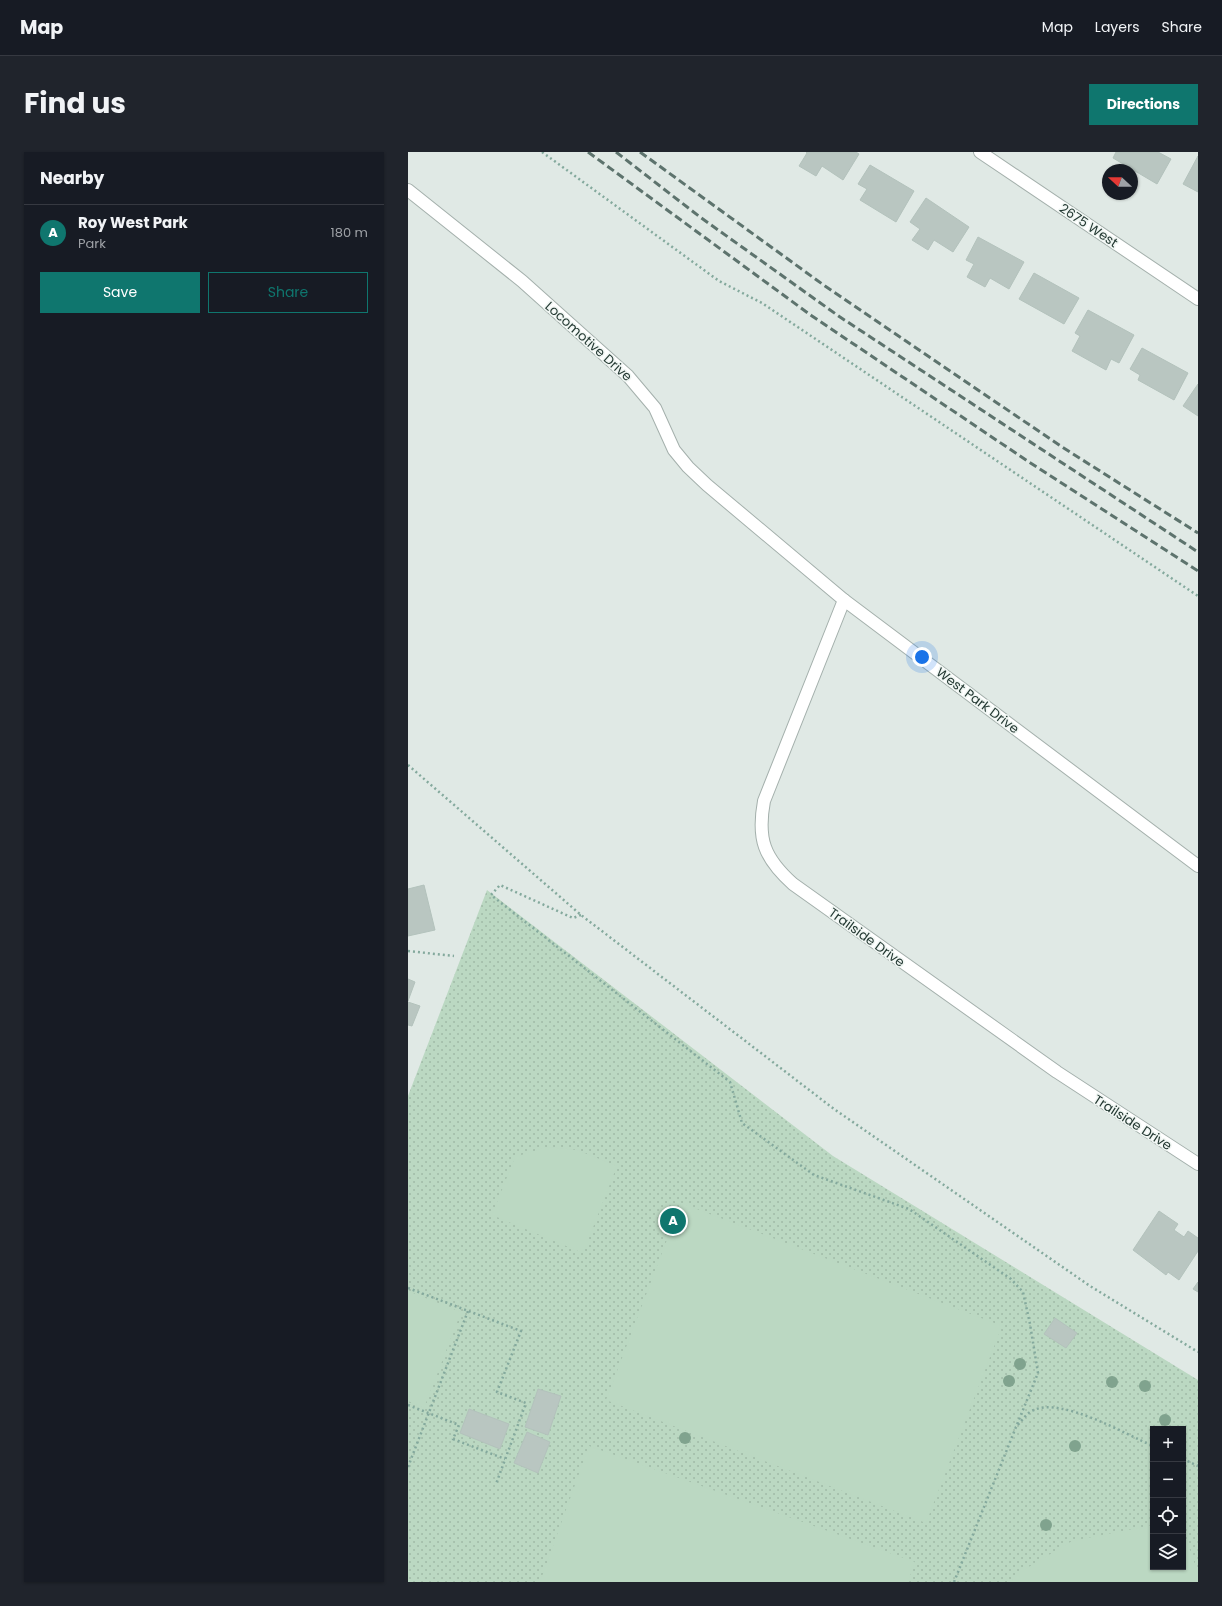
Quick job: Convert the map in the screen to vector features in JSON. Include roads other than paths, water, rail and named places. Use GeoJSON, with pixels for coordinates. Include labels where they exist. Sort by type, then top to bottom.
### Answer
{"type":"FeatureCollection","features":[{"type":"Feature","properties":{"kind":"street","name":"2675 West"},"geometry":{"type":"LineString","coordinates":[[980,152],[1198,299]]}},
{"type":"Feature","properties":{"kind":"street","name":"Locomotive Drive"},"geometry":{"type":"LineString","coordinates":[[408,190],[522,281],[628,376],[656,408],[674,450],[688,467],[743,515]]}},
{"type":"Feature","properties":{"kind":"street","name":"West Park Drive"},"geometry":{"type":"LineString","coordinates":[[743,515],[844,600],[1198,866]]}},
{"type":"Feature","properties":{"kind":"street","name":"Trailside Drive"},"geometry":{"type":"LineString","coordinates":[[844,600],[764,801],[761,820],[762,834],[764,848],[769,859],[793,884],[1050,1067],[1198,1164]]}},
{"type":"Feature","properties":{"kind":"railway"},"geometry":{"type":"LineString","coordinates":[[588,152],[812,316],[1029,462],[1198,571]]}},
{"type":"Feature","properties":{"kind":"railway"},"geometry":{"type":"LineString","coordinates":[[616,152],[700,217],[840,317],[1198,552]]}},
{"type":"Feature","properties":{"kind":"railway"},"geometry":{"type":"LineString","coordinates":[[640,152],[825,286],[1062,447],[1198,533]]}},
{"type":"Feature","properties":{"kind":"place","name":"Roy West Park"},"geometry":{"type":"Point","coordinates":[673,1221]}}]}
